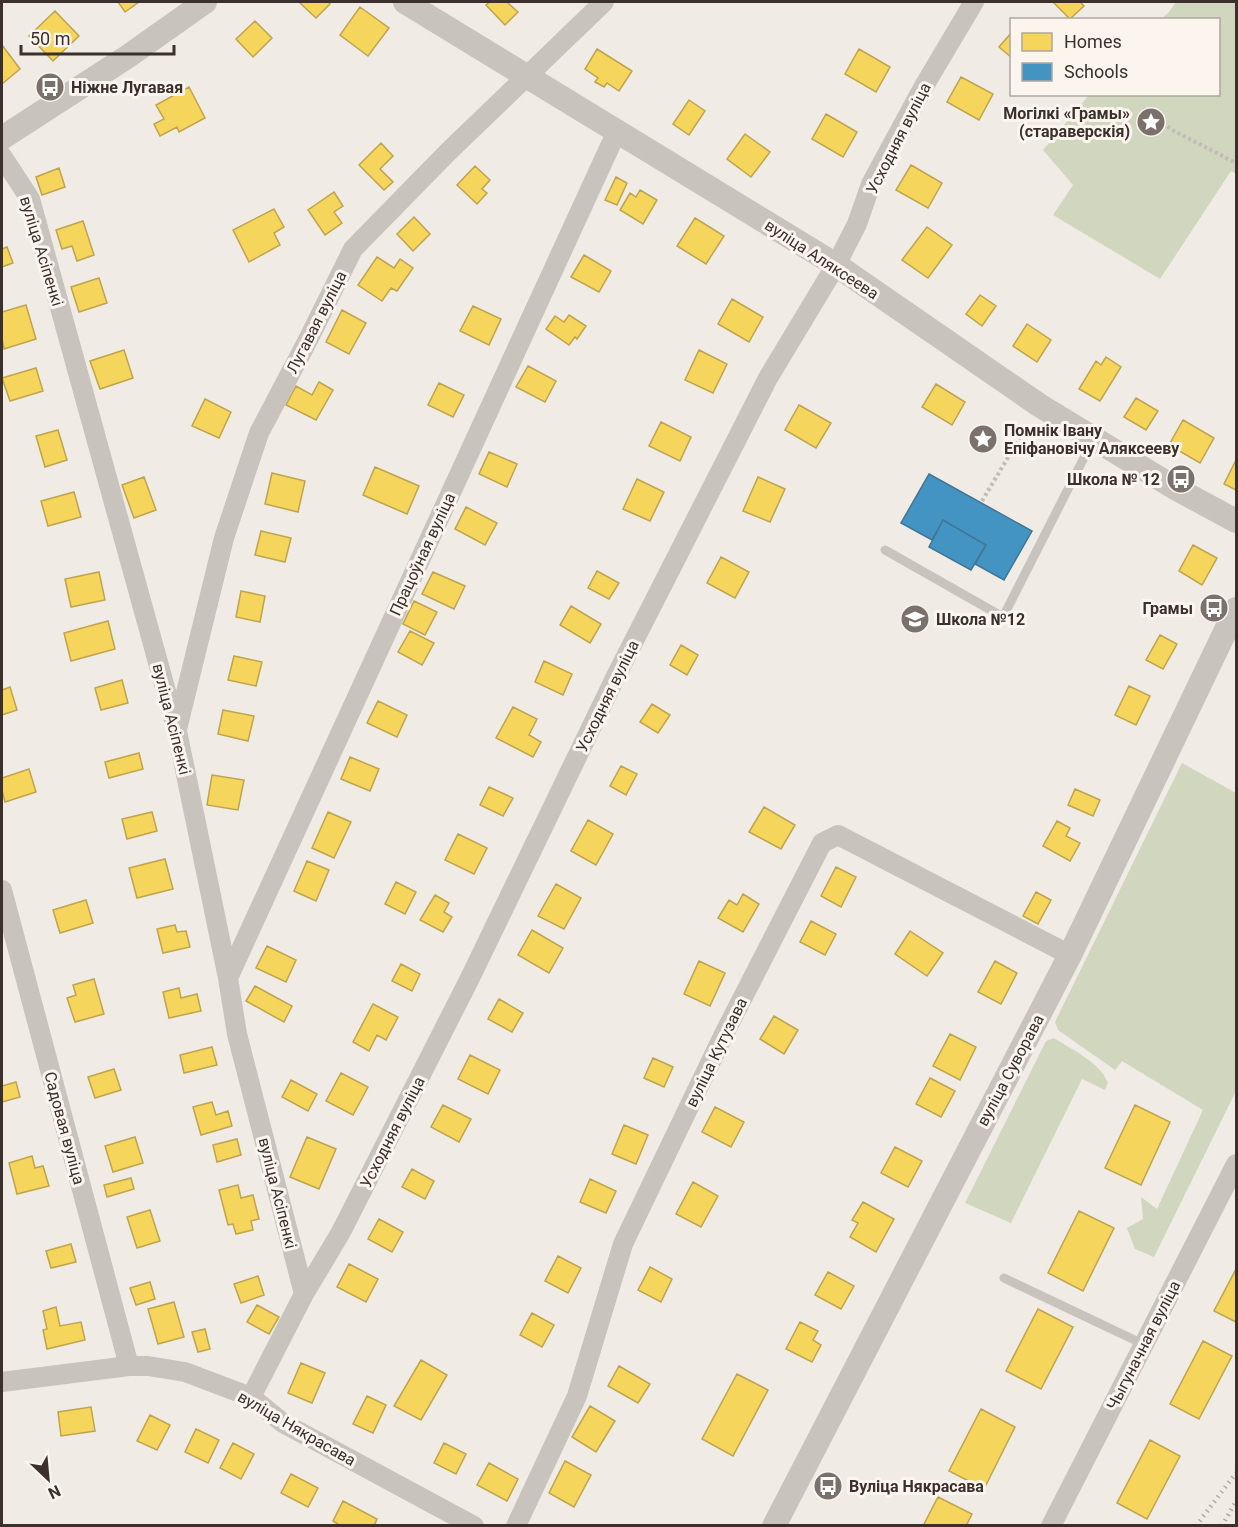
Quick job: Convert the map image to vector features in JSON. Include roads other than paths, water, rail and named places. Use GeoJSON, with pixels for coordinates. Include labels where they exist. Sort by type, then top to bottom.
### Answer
{"type":"FeatureCollection","features":[{"type":"Feature","properties":{"kind":"street"},"geometry":{"type":"LineString","coordinates":[[2,138],[127,57],[205,2]]}},
{"type":"Feature","properties":{"kind":"street","name":"вуліца Аляксеева"},"geometry":{"type":"LineString","coordinates":[[405,2],[836,265],[1039,405],[1175,488],[1236,521]]}},
{"type":"Feature","properties":{"kind":"street","name":"Лугавая вуліца"},"geometry":{"type":"LineString","coordinates":[[177,731],[224,538],[259,433],[353,249],[448,152],[604,2]]}},
{"type":"Feature","properties":{"kind":"street","name":"Усходняя вуліца"},"geometry":{"type":"LineString","coordinates":[[251,1397],[304,1294],[341,1232],[470,978],[617,674],[768,378],[836,265],[858,224],[871,184],[924,86],[974,2]]}},
{"type":"Feature","properties":{"kind":"street","name":"Працоўная вуліца"},"geometry":{"type":"LineString","coordinates":[[228,978],[617,131]]}},
{"type":"Feature","properties":{"kind":"street","name":"вуліца Асіпенкі"},"geometry":{"type":"LineString","coordinates":[[2,156],[30,199],[177,731],[228,978],[237,1034],[304,1294]]}},
{"type":"Feature","properties":{"kind":"street","name":"вуліца Суворава"},"geometry":{"type":"LineString","coordinates":[[774,1526],[1070,955],[1236,609]]}},
{"type":"Feature","properties":{"kind":"street","name":"вуліца Кутузава"},"geometry":{"type":"LineString","coordinates":[[516,1526],[577,1395],[624,1244],[724,1034],[822,843],[838,835],[1070,955]]}},
{"type":"Feature","properties":{"kind":"street","name":"Садовая вуліца"},"geometry":{"type":"LineString","coordinates":[[2,890],[129,1366]]}},
{"type":"Feature","properties":{"kind":"street","name":"Чыгуначная вуліца"},"geometry":{"type":"LineString","coordinates":[[1051,1526],[1236,1164]]}},
{"type":"Feature","properties":{"kind":"street","name":"вуліца Някрасава"},"geometry":{"type":"LineString","coordinates":[[2,1382],[129,1366],[148,1366],[185,1372],[251,1397],[283,1423],[474,1526]]}},
{"type":"Feature","properties":{"kind":"lane"},"geometry":{"type":"LineString","coordinates":[[885,550],[1002,617],[1094,438]]}},
{"type":"Feature","properties":{"kind":"lane"},"geometry":{"type":"LineString","coordinates":[[1004,1278],[1143,1344]]}},
{"type":"Feature","properties":{"kind":"railway"},"geometry":{"type":"LineString","coordinates":[[1196,1526],[1236,1473]]}},
{"type":"Feature","properties":{"kind":"railway"},"geometry":{"type":"LineString","coordinates":[[1222,1526],[1236,1501]]}},
{"type":"Feature","properties":{"kind":"place","name":"Ніжне Лугавая"},"geometry":{"type":"Point","coordinates":[50,87]}},
{"type":"Feature","properties":{"kind":"place","name":"Могілкі «Грамы» (стараверскія)"},"geometry":{"type":"Point","coordinates":[1151,122]}},
{"type":"Feature","properties":{"kind":"place","name":"Помнік Івану Епіфановічу Аляксееву"},"geometry":{"type":"Point","coordinates":[983,439]}},
{"type":"Feature","properties":{"kind":"place","name":"Школа № 12"},"geometry":{"type":"Point","coordinates":[1181,479]}},
{"type":"Feature","properties":{"kind":"place","name":"Грамы"},"geometry":{"type":"Point","coordinates":[1214,608]}},
{"type":"Feature","properties":{"kind":"place","name":"Школа №12"},"geometry":{"type":"Point","coordinates":[915,619]}},
{"type":"Feature","properties":{"kind":"place","name":"Вуліца Някрасава"},"geometry":{"type":"Point","coordinates":[828,1486]}}]}
